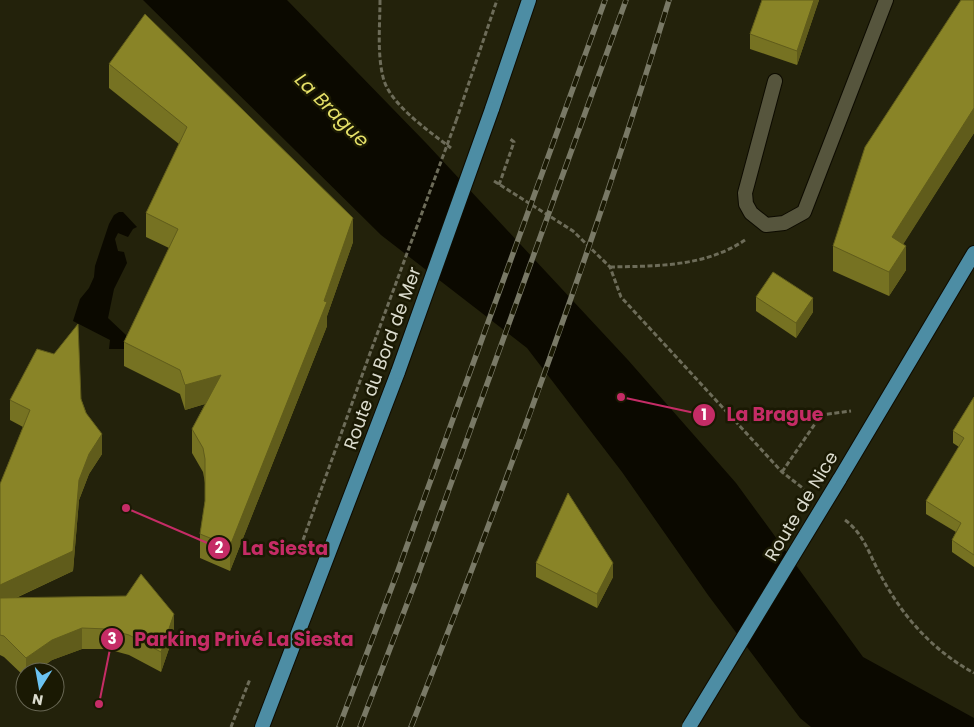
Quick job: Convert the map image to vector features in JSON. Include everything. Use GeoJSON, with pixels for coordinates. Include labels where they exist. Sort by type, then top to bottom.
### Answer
{"type":"FeatureCollection","features":[{"type":"Feature","properties":{"kind":"main road","name":"Route du Bord de Mer"},"geometry":{"type":"LineString","coordinates":[[262,727],[398,372],[529,0]]}},
{"type":"Feature","properties":{"kind":"main road","name":"Route de Nice"},"geometry":{"type":"LineString","coordinates":[[689,727],[974,253]]}},
{"type":"Feature","properties":{"kind":"street"},"geometry":{"type":"LineString","coordinates":[[776,81],[744,193],[751,213],[766,224],[784,223],[804,212],[886,0]]}},
{"type":"Feature","properties":{"kind":"path"},"geometry":{"type":"LineString","coordinates":[[380,0],[379,35],[383,78],[393,96],[409,114],[454,150]]}},
{"type":"Feature","properties":{"kind":"path"},"geometry":{"type":"LineString","coordinates":[[295,562],[456,121],[497,0]]}},
{"type":"Feature","properties":{"kind":"path"},"geometry":{"type":"LineString","coordinates":[[499,185],[514,142]]}},
{"type":"Feature","properties":{"kind":"path"},"geometry":{"type":"LineString","coordinates":[[492,179],[573,231],[610,267],[621,297],[786,476]]}},
{"type":"Feature","properties":{"kind":"path"},"geometry":{"type":"LineString","coordinates":[[610,267],[659,266],[706,259],[741,242],[766,224]]}},
{"type":"Feature","properties":{"kind":"path"},"geometry":{"type":"LineString","coordinates":[[782,472],[821,414],[850,410],[874,420]]}},
{"type":"Feature","properties":{"kind":"path"},"geometry":{"type":"LineString","coordinates":[[857,529],[880,575],[899,606],[921,634],[949,660],[974,673]]}},
{"type":"Feature","properties":{"kind":"path"},"geometry":{"type":"LineString","coordinates":[[230,727],[253,673]]}},
{"type":"Feature","properties":{"kind":"water"},"geometry":{"type":"Polygon","coordinates":[[[143,0],[287,0],[426,143],[628,360],[736,483],[863,657],[974,718],[974,727],[811,727],[800,718],[708,595],[622,472],[527,348],[381,235],[143,0]]]}},
{"type":"Feature","properties":{"kind":"water"},"geometry":{"type":"Polygon","coordinates":[[[123,212],[137,227],[133,229],[128,237],[118,233],[115,239],[118,251],[124,252],[127,263],[114,289],[108,318],[126,335],[126,349],[109,349],[110,340],[73,321],[80,299],[89,288],[94,277],[95,266],[109,224],[114,215],[123,212]]]}},
{"type":"Feature","properties":{"kind":"building"},"geometry":{"type":"Polygon","coordinates":[[[762,0],[814,0],[797,51],[750,34],[762,0]]]}},
{"type":"Feature","properties":{"kind":"building"},"geometry":{"type":"Polygon","coordinates":[[[961,0],[974,0],[974,108],[892,237],[906,246],[889,272],[833,246],[865,147],[961,0]]]}},
{"type":"Feature","properties":{"kind":"building"},"geometry":{"type":"Polygon","coordinates":[[[145,14],[353,218],[324,301],[327,302],[230,546],[200,534],[205,501],[205,459],[203,448],[192,429],[221,375],[185,385],[180,370],[124,342],[178,229],[146,213],[187,127],[109,64],[145,14]]]}},
{"type":"Feature","properties":{"kind":"building"},"geometry":{"type":"Polygon","coordinates":[[[773,272],[813,298],[796,323],[756,297],[773,272]]]}},
{"type":"Feature","properties":{"kind":"building"},"geometry":{"type":"Polygon","coordinates":[[[78,324],[81,399],[86,413],[102,434],[89,454],[79,480],[73,551],[0,585],[0,484],[30,410],[10,400],[37,349],[54,354],[78,324]]]}},
{"type":"Feature","properties":{"kind":"building"},"geometry":{"type":"Polygon","coordinates":[[[974,397],[974,555],[952,540],[961,523],[926,501],[964,438],[953,431],[974,397]]]}},
{"type":"Feature","properties":{"kind":"building"},"geometry":{"type":"Polygon","coordinates":[[[568,493],[613,563],[597,594],[536,563],[568,493]]]}},
{"type":"Feature","properties":{"kind":"building"},"geometry":{"type":"Polygon","coordinates":[[[141,574],[174,614],[161,652],[129,635],[107,629],[82,628],[52,640],[26,658],[4,636],[0,635],[0,598],[126,596],[141,574]]]}},
{"type":"Feature","properties":{"kind":"railway"},"geometry":{"type":"LineString","coordinates":[[339,727],[396,576],[605,0]]}},
{"type":"Feature","properties":{"kind":"railway"},"geometry":{"type":"LineString","coordinates":[[360,727],[415,583],[626,0]]}},
{"type":"Feature","properties":{"kind":"railway"},"geometry":{"type":"LineString","coordinates":[[411,727],[547,366],[610,184],[669,0]]}},
{"type":"Feature","properties":{"kind":"place","name":"La Brague"},"geometry":{"type":"Point","coordinates":[621,397]}},
{"type":"Feature","properties":{"kind":"place","name":"La Siesta"},"geometry":{"type":"Point","coordinates":[126,508]}},
{"type":"Feature","properties":{"kind":"place","name":"Parking Privé La Siesta"},"geometry":{"type":"Point","coordinates":[99,704]}}]}
